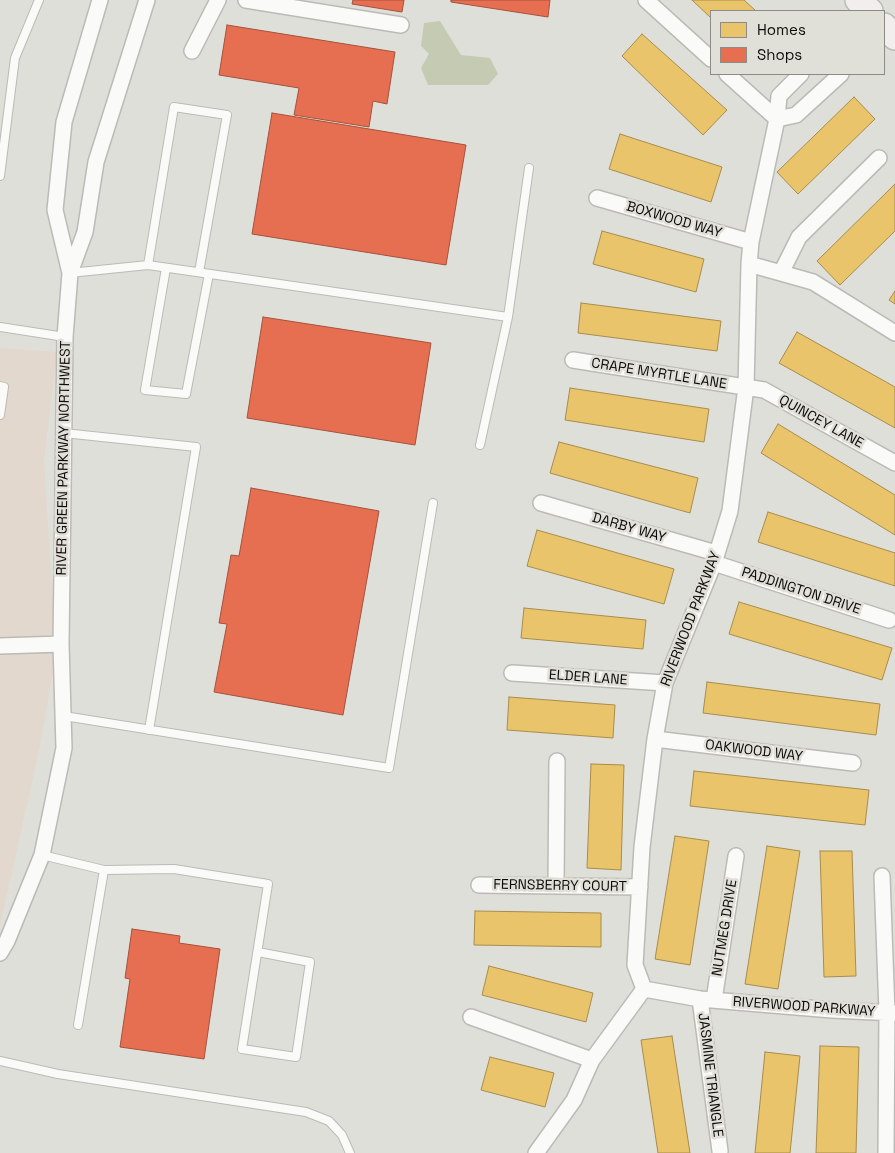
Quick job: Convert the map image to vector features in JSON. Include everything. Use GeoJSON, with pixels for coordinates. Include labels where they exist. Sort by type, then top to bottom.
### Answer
{"type":"FeatureCollection","features":[{"type":"Feature","properties":{"kind":"street","name":"RIVER GREEN PARKWAY NORTHWEST"},"geometry":{"type":"LineString","coordinates":[[70,273],[55,210],[64,122],[100,0]]}},
{"type":"Feature","properties":{"kind":"street","name":"RIVER GREEN PARKWAY NORTHWEST"},"geometry":{"type":"LineString","coordinates":[[0,953],[7,941],[42,854],[64,748],[62,644],[65,336],[70,273],[85,232],[96,162],[147,0]]}},
{"type":"Feature","properties":{"kind":"street"},"geometry":{"type":"LineString","coordinates":[[192,51],[218,0]]}},
{"type":"Feature","properties":{"kind":"street"},"geometry":{"type":"LineString","coordinates":[[246,0],[325,6],[400,25]]}},
{"type":"Feature","properties":{"kind":"street"},"geometry":{"type":"LineString","coordinates":[[646,0],[710,58]]}},
{"type":"Feature","properties":{"kind":"street"},"geometry":{"type":"LineString","coordinates":[[728,75],[777,119],[796,115],[840,75]]}},
{"type":"Feature","properties":{"kind":"street","name":"RIVERWOOD PARKWAY"},"geometry":{"type":"LineString","coordinates":[[800,75],[779,96],[777,119],[751,242],[746,388],[730,510],[715,558],[664,683],[643,829],[634,965],[644,989],[707,1000],[891,1013]]}},
{"type":"Feature","properties":{"kind":"street"},"geometry":{"type":"LineString","coordinates":[[781,273],[800,238],[879,158]]}},
{"type":"Feature","properties":{"kind":"street","name":"BOXWOOD WAY"},"geometry":{"type":"LineString","coordinates":[[596,198],[751,242]]}},
{"type":"Feature","properties":{"kind":"street"},"geometry":{"type":"LineString","coordinates":[[749,264],[813,282],[895,333]]}},
{"type":"Feature","properties":{"kind":"street","name":"CRAPE MYRTLE LANE"},"geometry":{"type":"LineString","coordinates":[[573,360],[746,388]]}},
{"type":"Feature","properties":{"kind":"street","name":"QUINCEY LANE"},"geometry":{"type":"LineString","coordinates":[[746,388],[764,390],[895,463]]}},
{"type":"Feature","properties":{"kind":"street","name":"DARBY WAY"},"geometry":{"type":"LineString","coordinates":[[541,503],[715,558]]}},
{"type":"Feature","properties":{"kind":"street","name":"PADDINGTON DRIVE"},"geometry":{"type":"LineString","coordinates":[[715,558],[889,620]]}},
{"type":"Feature","properties":{"kind":"street"},"geometry":{"type":"LineString","coordinates":[[0,646],[62,644]]}},
{"type":"Feature","properties":{"kind":"street","name":"ELDER LANE"},"geometry":{"type":"LineString","coordinates":[[512,673],[664,683]]}},
{"type":"Feature","properties":{"kind":"street","name":"OAKWOOD WAY"},"geometry":{"type":"LineString","coordinates":[[655,739],[853,763]]}},
{"type":"Feature","properties":{"kind":"street"},"geometry":{"type":"LineString","coordinates":[[556,886],[557,761]]}},
{"type":"Feature","properties":{"kind":"street","name":"NUTMEG DRIVE"},"geometry":{"type":"LineString","coordinates":[[707,1000],[736,856]]}},
{"type":"Feature","properties":{"kind":"street"},"geometry":{"type":"LineString","coordinates":[[882,876],[891,1013],[886,1153]]}},
{"type":"Feature","properties":{"kind":"street","name":"FERNSBERRY COURT"},"geometry":{"type":"LineString","coordinates":[[479,885],[640,887]]}},
{"type":"Feature","properties":{"kind":"street"},"geometry":{"type":"LineString","coordinates":[[536,1153],[574,1100],[592,1060],[644,989]]}},
{"type":"Feature","properties":{"kind":"street","name":"JASMINE TRIANGLE"},"geometry":{"type":"LineString","coordinates":[[707,1000],[720,1151]]}},
{"type":"Feature","properties":{"kind":"street"},"geometry":{"type":"LineString","coordinates":[[471,1017],[592,1060]]}},
{"type":"Feature","properties":{"kind":"lane"},"geometry":{"type":"LineString","coordinates":[[0,176],[16,58],[39,0]]}},
{"type":"Feature","properties":{"kind":"lane"},"geometry":{"type":"LineString","coordinates":[[148,265],[174,107],[227,115],[198,272]]}},
{"type":"Feature","properties":{"kind":"lane"},"geometry":{"type":"LineString","coordinates":[[480,445],[508,317],[529,168]]}},
{"type":"Feature","properties":{"kind":"lane"},"geometry":{"type":"LineString","coordinates":[[70,273],[148,265],[508,317]]}},
{"type":"Feature","properties":{"kind":"lane"},"geometry":{"type":"LineString","coordinates":[[166,268],[145,390],[186,394],[209,274]]}},
{"type":"Feature","properties":{"kind":"lane"},"geometry":{"type":"LineString","coordinates":[[0,327],[65,336]]}},
{"type":"Feature","properties":{"kind":"lane"},"geometry":{"type":"LineString","coordinates":[[0,386],[4,387],[0,415]]}},
{"type":"Feature","properties":{"kind":"lane"},"geometry":{"type":"LineString","coordinates":[[64,433],[196,447],[149,730]]}},
{"type":"Feature","properties":{"kind":"lane"},"geometry":{"type":"LineString","coordinates":[[64,716],[389,768],[433,503]]}},
{"type":"Feature","properties":{"kind":"lane"},"geometry":{"type":"LineString","coordinates":[[42,854],[104,870],[174,869],[268,884],[242,1049],[296,1057],[310,962],[258,952]]}},
{"type":"Feature","properties":{"kind":"lane"},"geometry":{"type":"LineString","coordinates":[[78,1026],[104,870]]}},
{"type":"Feature","properties":{"kind":"lane"},"geometry":{"type":"LineString","coordinates":[[0,1061],[58,1074],[306,1112],[329,1121],[342,1135],[350,1153]]}},
{"type":"Feature","properties":{"kind":"shaded area"},"geometry":{"type":"Polygon","coordinates":[[[0,348],[57,352],[44,460],[56,654],[40,746],[0,926],[0,348]]]}},
{"type":"Feature","properties":{"kind":"green space"},"geometry":{"type":"Polygon","coordinates":[[[440,21],[461,55],[490,58],[498,74],[488,85],[428,85],[421,68],[429,54],[421,46],[424,23],[440,21]]]}},
{"type":"Feature","properties":{"kind":"building: Homes"},"geometry":{"type":"Polygon","coordinates":[[[692,0],[744,0],[755,10],[710,10],[710,17],[692,0]]]}},
{"type":"Feature","properties":{"kind":"building: Homes"},"geometry":{"type":"Polygon","coordinates":[[[642,34],[727,110],[703,135],[622,56],[642,34]]]}},
{"type":"Feature","properties":{"kind":"building: Homes"},"geometry":{"type":"Polygon","coordinates":[[[854,97],[875,119],[798,194],[777,172],[854,97]]]}},
{"type":"Feature","properties":{"kind":"building: Homes"},"geometry":{"type":"Polygon","coordinates":[[[620,134],[722,167],[711,202],[609,169],[620,134]]]}},
{"type":"Feature","properties":{"kind":"building: Homes"},"geometry":{"type":"Polygon","coordinates":[[[895,184],[895,231],[840,285],[817,261],[895,184]]]}},
{"type":"Feature","properties":{"kind":"building: Homes"},"geometry":{"type":"Polygon","coordinates":[[[602,231],[704,259],[696,292],[593,264],[602,231]]]}},
{"type":"Feature","properties":{"kind":"building: Homes"},"geometry":{"type":"Polygon","coordinates":[[[895,291],[895,304],[889,300],[895,291]]]}},
{"type":"Feature","properties":{"kind":"building: Homes"},"geometry":{"type":"Polygon","coordinates":[[[581,303],[721,321],[717,351],[578,333],[581,303]]]}},
{"type":"Feature","properties":{"kind":"building: Homes"},"geometry":{"type":"Polygon","coordinates":[[[797,332],[895,387],[895,428],[779,363],[797,332]]]}},
{"type":"Feature","properties":{"kind":"building: Homes"},"geometry":{"type":"Polygon","coordinates":[[[570,388],[709,409],[704,442],[565,420],[570,388]]]}},
{"type":"Feature","properties":{"kind":"building: Homes"},"geometry":{"type":"Polygon","coordinates":[[[778,424],[895,495],[895,535],[761,453],[778,424]]]}},
{"type":"Feature","properties":{"kind":"building: Homes"},"geometry":{"type":"Polygon","coordinates":[[[559,442],[698,478],[690,513],[550,473],[559,442]]]}},
{"type":"Feature","properties":{"kind":"building: Homes"},"geometry":{"type":"Polygon","coordinates":[[[768,512],[895,553],[895,586],[758,542],[768,512]]]}},
{"type":"Feature","properties":{"kind":"building: Homes"},"geometry":{"type":"Polygon","coordinates":[[[537,530],[674,569],[664,604],[527,566],[537,530]]]}},
{"type":"Feature","properties":{"kind":"building: Homes"},"geometry":{"type":"Polygon","coordinates":[[[739,602],[892,648],[882,680],[729,634],[739,602]]]}},
{"type":"Feature","properties":{"kind":"building: Homes"},"geometry":{"type":"Polygon","coordinates":[[[524,608],[646,620],[643,649],[521,638],[524,608]]]}},
{"type":"Feature","properties":{"kind":"building: Homes"},"geometry":{"type":"Polygon","coordinates":[[[707,682],[880,704],[876,735],[703,713],[707,682]]]}},
{"type":"Feature","properties":{"kind":"building: Homes"},"geometry":{"type":"Polygon","coordinates":[[[509,697],[615,705],[613,738],[507,730],[509,697]]]}},
{"type":"Feature","properties":{"kind":"building: Homes"},"geometry":{"type":"Polygon","coordinates":[[[591,764],[624,765],[621,870],[587,868],[591,764]]]}},
{"type":"Feature","properties":{"kind":"building: Homes"},"geometry":{"type":"Polygon","coordinates":[[[694,771],[869,790],[865,825],[690,806],[694,771]]]}},
{"type":"Feature","properties":{"kind":"building: Homes"},"geometry":{"type":"Polygon","coordinates":[[[675,836],[709,841],[690,965],[655,959],[675,836]]]}},
{"type":"Feature","properties":{"kind":"building: Homes"},"geometry":{"type":"Polygon","coordinates":[[[767,846],[800,851],[778,989],[745,984],[767,846]]]}},
{"type":"Feature","properties":{"kind":"building: Homes"},"geometry":{"type":"Polygon","coordinates":[[[820,851],[852,851],[856,976],[824,977],[820,851]]]}},
{"type":"Feature","properties":{"kind":"building: Homes"},"geometry":{"type":"Polygon","coordinates":[[[475,911],[601,913],[601,947],[474,945],[475,911]]]}},
{"type":"Feature","properties":{"kind":"building: Homes"},"geometry":{"type":"Polygon","coordinates":[[[489,966],[593,993],[586,1022],[482,995],[489,966]]]}},
{"type":"Feature","properties":{"kind":"building: Homes"},"geometry":{"type":"Polygon","coordinates":[[[672,1036],[690,1153],[658,1153],[641,1040],[672,1036]]]}},
{"type":"Feature","properties":{"kind":"building: Homes"},"geometry":{"type":"Polygon","coordinates":[[[820,1046],[859,1047],[856,1153],[816,1153],[820,1046]]]}},
{"type":"Feature","properties":{"kind":"building: Homes"},"geometry":{"type":"Polygon","coordinates":[[[765,1052],[800,1056],[790,1153],[755,1153],[765,1052]]]}},
{"type":"Feature","properties":{"kind":"building: Homes"},"geometry":{"type":"Polygon","coordinates":[[[490,1057],[554,1073],[545,1107],[481,1090],[490,1057]]]}},
{"type":"Feature","properties":{"kind":"building: Shops"},"geometry":{"type":"Polygon","coordinates":[[[353,0],[404,0],[402,12],[352,4],[353,0]]]}},
{"type":"Feature","properties":{"kind":"building: Shops"},"geometry":{"type":"Polygon","coordinates":[[[451,0],[550,0],[548,17],[451,2],[451,0]]]}},
{"type":"Feature","properties":{"kind":"building: Shops"},"geometry":{"type":"Polygon","coordinates":[[[227,25],[395,52],[387,104],[373,101],[369,127],[294,115],[299,88],[219,75],[227,25]]]}},
{"type":"Feature","properties":{"kind":"building: Shops"},"geometry":{"type":"Polygon","coordinates":[[[272,113],[466,145],[446,265],[252,234],[272,113]]]}},
{"type":"Feature","properties":{"kind":"building: Shops"},"geometry":{"type":"Polygon","coordinates":[[[263,317],[431,343],[415,445],[247,418],[263,317]]]}},
{"type":"Feature","properties":{"kind":"building: Shops"},"geometry":{"type":"Polygon","coordinates":[[[251,488],[379,511],[343,715],[214,692],[227,624],[219,623],[231,555],[239,556],[251,488]]]}},
{"type":"Feature","properties":{"kind":"building: Shops"},"geometry":{"type":"Polygon","coordinates":[[[132,929],[180,936],[179,943],[220,949],[204,1059],[120,1047],[130,979],[125,978],[132,929]]]}}]}
